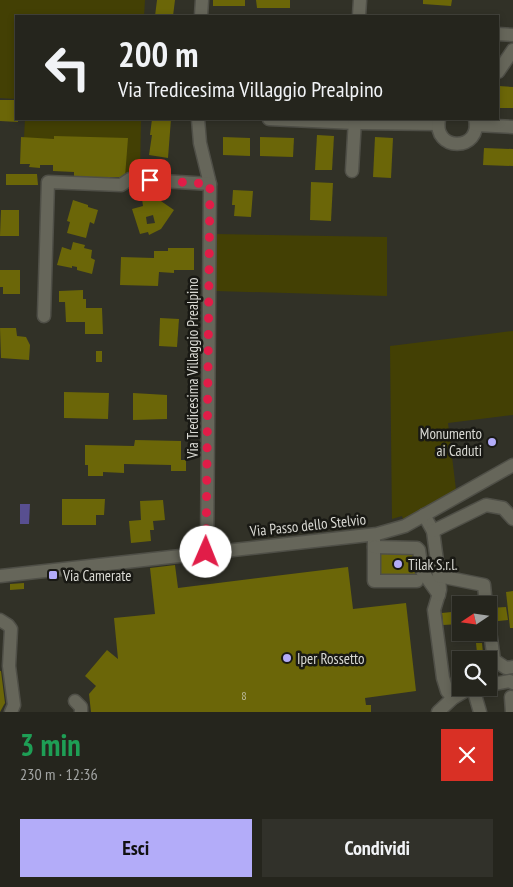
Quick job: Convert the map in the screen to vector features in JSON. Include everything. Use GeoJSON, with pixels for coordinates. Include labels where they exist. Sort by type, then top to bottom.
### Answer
{"type":"FeatureCollection","features":[{"type":"Feature","properties":{"kind":"street"},"geometry":{"type":"LineString","coordinates":[[202,0],[202,15]]}},
{"type":"Feature","properties":{"kind":"street"},"geometry":{"type":"LineString","coordinates":[[359,15],[360,0]]}},
{"type":"Feature","properties":{"kind":"street"},"geometry":{"type":"LineString","coordinates":[[499,34],[513,35]]}},
{"type":"Feature","properties":{"kind":"street"},"geometry":{"type":"LineString","coordinates":[[499,71],[513,50]]}},
{"type":"Feature","properties":{"kind":"street","name":"Via Tredicesima Villaggio Prealpino"},"geometry":{"type":"LineString","coordinates":[[198,120],[200,143],[210,184],[206,552]]}},
{"type":"Feature","properties":{"kind":"street"},"geometry":{"type":"LineString","coordinates":[[312,120],[438,122],[441,136],[450,143],[456,144],[468,141],[475,132],[475,122],[513,127]]}},
{"type":"Feature","properties":{"kind":"street"},"geometry":{"type":"LineString","coordinates":[[352,171],[355,121]]}},
{"type":"Feature","properties":{"kind":"street"},"geometry":{"type":"LineString","coordinates":[[44,316],[48,182],[121,185],[130,179],[210,184]]}},
{"type":"Feature","properties":{"kind":"street","name":"Via Passo dello Stelvio"},"geometry":{"type":"LineString","coordinates":[[0,576],[206,552],[374,541],[405,526],[513,465]]}},
{"type":"Feature","properties":{"kind":"street"},"geometry":{"type":"LineString","coordinates":[[433,530],[486,505],[502,508],[513,519]]}},
{"type":"Feature","properties":{"kind":"street"},"geometry":{"type":"LineString","coordinates":[[424,515],[433,530],[439,576],[440,590],[434,610],[443,678],[447,691],[453,698]]}},
{"type":"Feature","properties":{"kind":"street"},"geometry":{"type":"LineString","coordinates":[[417,581],[374,581],[374,541],[417,548],[419,550],[422,571],[439,595]]}},
{"type":"Feature","properties":{"kind":"street"},"geometry":{"type":"LineString","coordinates":[[439,576],[484,585],[485,596]]}},
{"type":"Feature","properties":{"kind":"street"},"geometry":{"type":"LineString","coordinates":[[4,619],[11,629],[12,649],[9,666],[13,679],[14,709]]}},
{"type":"Feature","properties":{"kind":"street"},"geometry":{"type":"LineString","coordinates":[[491,641],[494,660],[506,668],[513,667]]}},
{"type":"Feature","properties":{"kind":"street"},"geometry":{"type":"LineString","coordinates":[[501,684],[512,694],[512,712]]}},
{"type":"Feature","properties":{"kind":"street"},"geometry":{"type":"LineString","coordinates":[[438,712],[457,696]]}},
{"type":"Feature","properties":{"kind":"street"},"geometry":{"type":"LineString","coordinates":[[475,696],[480,712]]}},
{"type":"Feature","properties":{"kind":"shaded area"},"geometry":{"type":"Polygon","coordinates":[[[0,0],[145,0],[144,15],[15,15],[15,99],[0,98],[0,0]]]}},
{"type":"Feature","properties":{"kind":"shaded area"},"geometry":{"type":"Polygon","coordinates":[[[25,120],[141,120],[140,175],[58,170],[60,140],[24,138],[25,120]]]}},
{"type":"Feature","properties":{"kind":"shaded area"},"geometry":{"type":"Polygon","coordinates":[[[216,234],[387,237],[387,296],[216,291],[216,234]]]}},
{"type":"Feature","properties":{"kind":"shaded area"},"geometry":{"type":"Polygon","coordinates":[[[513,331],[513,415],[448,423],[456,490],[423,510],[403,519],[402,516],[392,519],[390,346],[513,331]]]}},
{"type":"Feature","properties":{"kind":"shaded area"},"geometry":{"type":"Polygon","coordinates":[[[20,504],[30,504],[29,524],[20,524],[20,504]]]}},
{"type":"Feature","properties":{"kind":"building"},"geometry":{"type":"Polygon","coordinates":[[[157,0],[175,0],[173,15],[155,15],[157,0]]]}},
{"type":"Feature","properties":{"kind":"building"},"geometry":{"type":"Polygon","coordinates":[[[213,0],[245,0],[245,6],[213,6],[213,0]]]}},
{"type":"Feature","properties":{"kind":"building"},"geometry":{"type":"Polygon","coordinates":[[[256,0],[290,0],[290,8],[257,8],[256,0]]]}},
{"type":"Feature","properties":{"kind":"building"},"geometry":{"type":"Polygon","coordinates":[[[423,0],[452,0],[451,6],[423,4],[423,0]]]}},
{"type":"Feature","properties":{"kind":"building"},"geometry":{"type":"Polygon","coordinates":[[[499,86],[513,87],[513,108],[499,108],[499,86]]]}},
{"type":"Feature","properties":{"kind":"building"},"geometry":{"type":"Polygon","coordinates":[[[0,100],[15,100],[15,120],[18,120],[18,122],[0,121],[0,100]]]}},
{"type":"Feature","properties":{"kind":"building"},"geometry":{"type":"Polygon","coordinates":[[[152,120],[171,120],[168,158],[149,155],[152,135],[150,135],[152,120]]]}},
{"type":"Feature","properties":{"kind":"building"},"geometry":{"type":"Polygon","coordinates":[[[317,135],[334,136],[332,170],[315,170],[317,135]]]}},
{"type":"Feature","properties":{"kind":"building"},"geometry":{"type":"Polygon","coordinates":[[[54,136],[128,138],[125,177],[74,177],[74,172],[53,171],[53,165],[40,165],[40,168],[29,167],[30,164],[20,164],[21,137],[54,139],[54,136]]]}},
{"type":"Feature","properties":{"kind":"building"},"geometry":{"type":"Polygon","coordinates":[[[223,137],[250,138],[250,156],[223,155],[223,137]]]}},
{"type":"Feature","properties":{"kind":"building"},"geometry":{"type":"Polygon","coordinates":[[[260,137],[294,138],[293,157],[260,156],[260,137]]]}},
{"type":"Feature","properties":{"kind":"building"},"geometry":{"type":"Polygon","coordinates":[[[375,137],[393,138],[391,178],[373,177],[375,137]]]}},
{"type":"Feature","properties":{"kind":"building"},"geometry":{"type":"Polygon","coordinates":[[[484,148],[513,149],[513,166],[483,165],[484,148]]]}},
{"type":"Feature","properties":{"kind":"building"},"geometry":{"type":"Polygon","coordinates":[[[6,174],[37,174],[38,185],[6,185],[6,174]]]}},
{"type":"Feature","properties":{"kind":"building"},"geometry":{"type":"Polygon","coordinates":[[[311,182],[333,183],[331,221],[310,220],[311,182]]]}},
{"type":"Feature","properties":{"kind":"building"},"geometry":{"type":"Polygon","coordinates":[[[233,190],[253,191],[251,217],[234,216],[235,205],[232,205],[233,190]]]}},
{"type":"Feature","properties":{"kind":"building"},"geometry":{"type":"Polygon","coordinates":[[[152,195],[174,210],[161,229],[149,235],[148,232],[140,234],[132,209],[143,206],[142,199],[152,195]],[[153,215],[146,217],[147,224],[155,223],[153,215]]]}},
{"type":"Feature","properties":{"kind":"building"},"geometry":{"type":"Polygon","coordinates":[[[73,200],[98,210],[94,224],[90,222],[86,238],[67,233],[70,222],[67,221],[73,200]]]}},
{"type":"Feature","properties":{"kind":"building"},"geometry":{"type":"Polygon","coordinates":[[[1,210],[19,210],[19,236],[0,236],[1,210]]]}},
{"type":"Feature","properties":{"kind":"building"},"geometry":{"type":"Polygon","coordinates":[[[73,242],[85,245],[84,248],[92,250],[91,258],[95,260],[92,274],[77,270],[77,267],[57,265],[62,247],[71,250],[73,242]]]}},
{"type":"Feature","properties":{"kind":"building"},"geometry":{"type":"Polygon","coordinates":[[[168,248],[194,248],[194,270],[174,270],[174,273],[159,272],[158,286],[120,285],[121,257],[154,258],[154,251],[168,251],[168,248]]]}},
{"type":"Feature","properties":{"kind":"building"},"geometry":{"type":"Polygon","coordinates":[[[0,270],[20,270],[20,294],[3,294],[3,287],[0,287],[0,270]]]}},
{"type":"Feature","properties":{"kind":"building"},"geometry":{"type":"Polygon","coordinates":[[[83,290],[86,308],[102,308],[103,334],[85,334],[85,322],[66,322],[65,302],[59,302],[59,291],[83,290]]]}},
{"type":"Feature","properties":{"kind":"building"},"geometry":{"type":"Polygon","coordinates":[[[160,318],[179,319],[177,347],[159,346],[160,318]]]}},
{"type":"Feature","properties":{"kind":"building"},"geometry":{"type":"Polygon","coordinates":[[[0,328],[16,328],[17,336],[26,337],[30,345],[29,360],[1,358],[0,328]]]}},
{"type":"Feature","properties":{"kind":"building"},"geometry":{"type":"Polygon","coordinates":[[[96,351],[102,351],[102,362],[96,362],[96,351]]]}},
{"type":"Feature","properties":{"kind":"building"},"geometry":{"type":"Polygon","coordinates":[[[64,392],[109,393],[108,419],[64,418],[64,392]]]}},
{"type":"Feature","properties":{"kind":"building"},"geometry":{"type":"Polygon","coordinates":[[[133,393],[167,395],[167,419],[133,420],[133,393]]]}},
{"type":"Feature","properties":{"kind":"building"},"geometry":{"type":"Polygon","coordinates":[[[135,440],[181,441],[181,460],[186,460],[186,471],[171,471],[171,465],[124,464],[124,473],[103,472],[103,476],[88,476],[88,465],[85,465],[85,445],[134,446],[135,440]]]}},
{"type":"Feature","properties":{"kind":"building"},"geometry":{"type":"Polygon","coordinates":[[[62,499],[105,499],[104,515],[96,515],[96,525],[62,525],[62,499]]]}},
{"type":"Feature","properties":{"kind":"building"},"geometry":{"type":"Polygon","coordinates":[[[163,500],[165,520],[153,521],[154,530],[150,530],[151,541],[131,543],[129,521],[141,520],[140,501],[163,500]]]}},
{"type":"Feature","properties":{"kind":"building"},"geometry":{"type":"Polygon","coordinates":[[[378,551],[398,551],[398,554],[417,554],[417,578],[394,578],[394,574],[378,574],[378,551]]]}},
{"type":"Feature","properties":{"kind":"building"},"geometry":{"type":"Polygon","coordinates":[[[175,565],[178,588],[348,567],[353,609],[406,603],[416,691],[365,698],[366,705],[371,705],[371,712],[91,712],[89,694],[96,686],[85,676],[107,650],[118,659],[114,618],[155,614],[150,568],[175,565]]]}},
{"type":"Feature","properties":{"kind":"building"},"geometry":{"type":"Polygon","coordinates":[[[24,583],[24,589],[10,590],[10,584],[24,583]]]}},
{"type":"Feature","properties":{"kind":"building"},"geometry":{"type":"Polygon","coordinates":[[[513,591],[513,628],[510,628],[506,592],[513,591]]]}},
{"type":"Feature","properties":{"kind":"building"},"geometry":{"type":"Polygon","coordinates":[[[498,607],[506,607],[508,620],[498,621],[498,607]]]}},
{"type":"Feature","properties":{"kind":"building"},"geometry":{"type":"Polygon","coordinates":[[[452,612],[452,624],[443,625],[442,613],[452,612]]]}},
{"type":"Feature","properties":{"kind":"building"},"geometry":{"type":"Polygon","coordinates":[[[476,643],[482,643],[483,651],[477,651],[476,643]]]}},
{"type":"Feature","properties":{"kind":"building"},"geometry":{"type":"Polygon","coordinates":[[[0,671],[5,703],[0,712],[0,671]]]}},
{"type":"Feature","properties":{"kind":"place","name":"Monumento ai Caduti"},"geometry":{"type":"Point","coordinates":[492,442]}},
{"type":"Feature","properties":{"kind":"place","name":"Tilak S.r.l."},"geometry":{"type":"Point","coordinates":[398,564]}},
{"type":"Feature","properties":{"kind":"place","name":"Via Camerate"},"geometry":{"type":"Point","coordinates":[53,575]}},
{"type":"Feature","properties":{"kind":"place","name":"Iper Rossetto"},"geometry":{"type":"Point","coordinates":[287,658]}},
{"type":"Feature","properties":{"kind":"route"},"geometry":{"type":"LineString","coordinates":[[150,180],[210,184],[206,552]]}}]}
